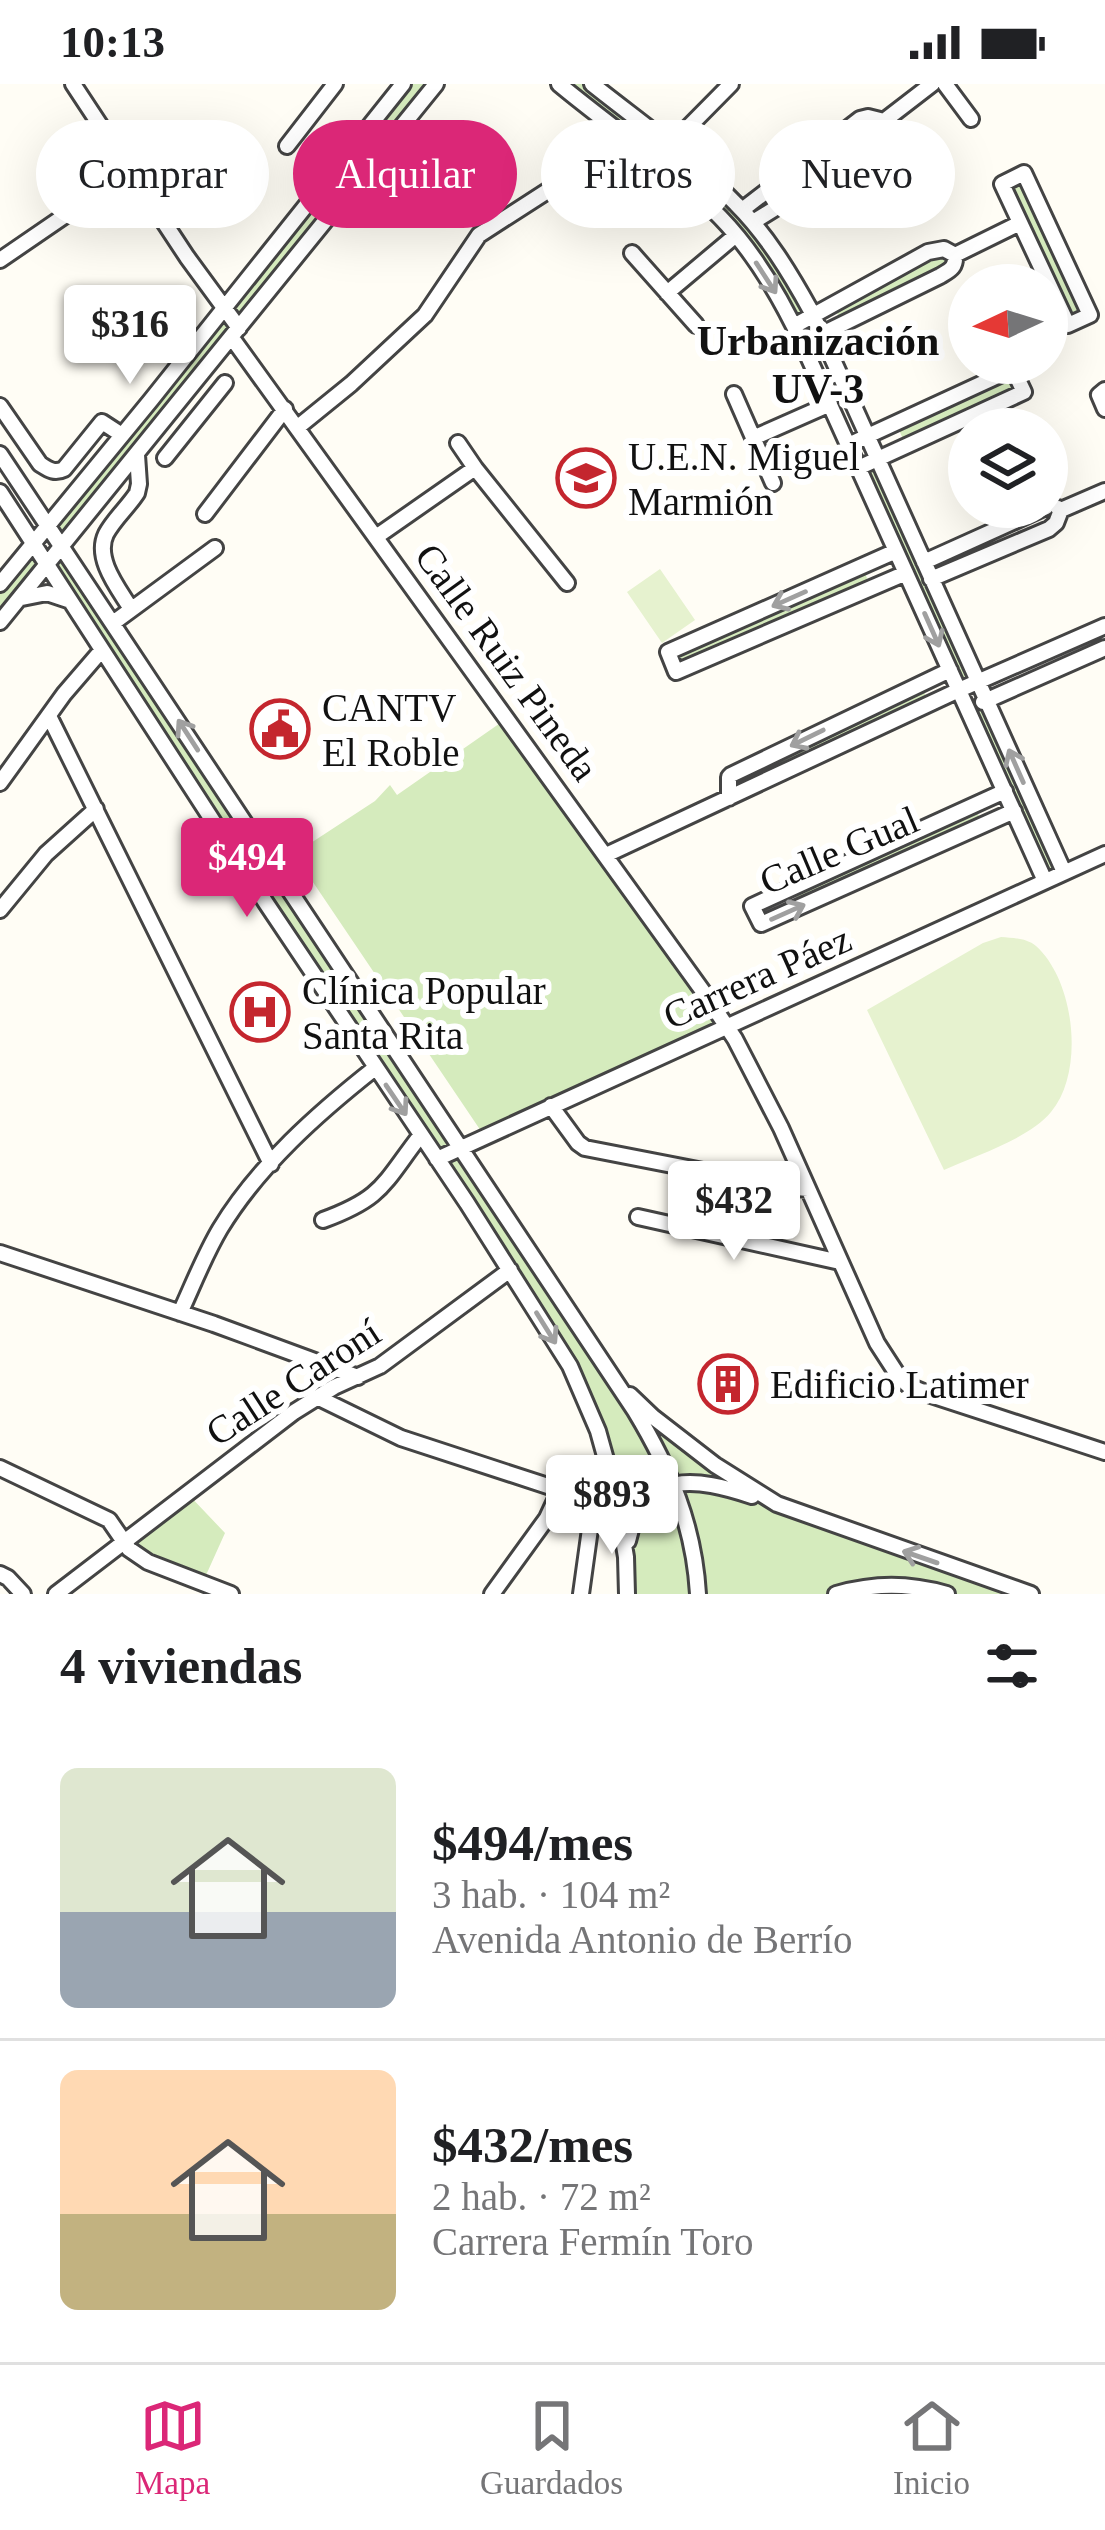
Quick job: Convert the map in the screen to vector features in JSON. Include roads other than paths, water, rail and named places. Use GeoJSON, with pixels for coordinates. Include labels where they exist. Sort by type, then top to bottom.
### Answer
{"type":"FeatureCollection","features":[{"type":"Feature","properties":{"kind":"street","name":"Calle Ruiz Pineda"},"geometry":{"type":"LineString","coordinates":[[74,84],[97,120]]}},
{"type":"Feature","properties":{"kind":"street"},"geometry":{"type":"LineString","coordinates":[[287,146],[334,84]]}},
{"type":"Feature","properties":{"kind":"street"},"geometry":{"type":"LineString","coordinates":[[0,584],[399,89],[381,84]]}},
{"type":"Feature","properties":{"kind":"street"},"geometry":{"type":"LineString","coordinates":[[0,622],[436,84]]}},
{"type":"Feature","properties":{"kind":"street"},"geometry":{"type":"LineString","coordinates":[[559,84],[604,120]]}},
{"type":"Feature","properties":{"kind":"street"},"geometry":{"type":"LineString","coordinates":[[579,100],[591,84],[637,120]]}},
{"type":"Feature","properties":{"kind":"street"},"geometry":{"type":"LineString","coordinates":[[694,120],[731,84]]}},
{"type":"Feature","properties":{"kind":"street"},"geometry":{"type":"LineString","coordinates":[[885,120],[932,84]]}},
{"type":"Feature","properties":{"kind":"street"},"geometry":{"type":"LineString","coordinates":[[945,84],[971,119]]}},
{"type":"Feature","properties":{"kind":"street"},"geometry":{"type":"LineString","coordinates":[[1024,173],[1090,315],[1068,325],[1020,224],[1002,184],[1024,173]]}},
{"type":"Feature","properties":{"kind":"street"},"geometry":{"type":"LineString","coordinates":[[298,428],[425,315],[479,235],[541,195]]}},
{"type":"Feature","properties":{"kind":"street"},"geometry":{"type":"LineString","coordinates":[[735,203],[789,272],[813,315],[1064,872]]}},
{"type":"Feature","properties":{"kind":"street"},"geometry":{"type":"LineString","coordinates":[[748,216],[759,206]]}},
{"type":"Feature","properties":{"kind":"street"},"geometry":{"type":"LineString","coordinates":[[748,216],[759,210]]}},
{"type":"Feature","properties":{"kind":"street"},"geometry":{"type":"LineString","coordinates":[[955,255],[1020,224]]}},
{"type":"Feature","properties":{"kind":"street"},"geometry":{"type":"LineString","coordinates":[[0,260],[47,228]]}},
{"type":"Feature","properties":{"kind":"street","name":"Calle Ruiz Pineda"},"geometry":{"type":"LineString","coordinates":[[169,228],[298,428],[727,1027],[889,1364],[909,1386],[928,1394],[1105,1452]]}},
{"type":"Feature","properties":{"kind":"street"},"geometry":{"type":"LineString","coordinates":[[729,228],[766,275],[794,326],[1045,881]]}},
{"type":"Feature","properties":{"kind":"street"},"geometry":{"type":"LineString","coordinates":[[667,293],[736,235]]}},
{"type":"Feature","properties":{"kind":"street"},"geometry":{"type":"LineString","coordinates":[[794,326],[928,252],[944,248],[955,255]]}},
{"type":"Feature","properties":{"kind":"street"},"geometry":{"type":"LineString","coordinates":[[632,253],[696,325]]}},
{"type":"Feature","properties":{"kind":"street"},"geometry":{"type":"LineString","coordinates":[[802,343],[940,276],[952,269],[955,255]]}},
{"type":"Feature","properties":{"kind":"street"},"geometry":{"type":"LineString","coordinates":[[848,446],[1013,369],[1024,392],[858,468]]}},
{"type":"Feature","properties":{"kind":"street"},"geometry":{"type":"LineString","coordinates":[[154,434],[169,453],[225,383]]}},
{"type":"Feature","properties":{"kind":"street"},"geometry":{"type":"LineString","coordinates":[[1105,390],[1099,395],[1105,409]]}},
{"type":"Feature","properties":{"kind":"street"},"geometry":{"type":"LineString","coordinates":[[734,394],[773,483]]}},
{"type":"Feature","properties":{"kind":"street"},"geometry":{"type":"LineString","coordinates":[[753,438],[830,404]]}},
{"type":"Feature","properties":{"kind":"street"},"geometry":{"type":"LineString","coordinates":[[0,406],[40,464],[58,472],[102,422],[122,435]]}},
{"type":"Feature","properties":{"kind":"street"},"geometry":{"type":"LineString","coordinates":[[205,514],[285,409]]}},
{"type":"Feature","properties":{"kind":"street"},"geometry":{"type":"LineString","coordinates":[[458,443],[567,583]]}},
{"type":"Feature","properties":{"kind":"street"},"geometry":{"type":"LineString","coordinates":[[0,454],[650,1437],[674,1484],[693,1544],[698,1594]]}},
{"type":"Feature","properties":{"kind":"street"},"geometry":{"type":"LineString","coordinates":[[131,609],[107,567],[103,548],[104,538],[137,493],[137,455]]}},
{"type":"Feature","properties":{"kind":"street"},"geometry":{"type":"LineString","coordinates":[[376,537],[475,468]]}},
{"type":"Feature","properties":{"kind":"street"},"geometry":{"type":"LineString","coordinates":[[24,489],[49,503],[73,495]]}},
{"type":"Feature","properties":{"kind":"street"},"geometry":{"type":"LineString","coordinates":[[0,491],[556,1343],[585,1398],[606,1457],[619,1509],[627,1594]]}},
{"type":"Feature","properties":{"kind":"street"},"geometry":{"type":"LineString","coordinates":[[1068,503],[1105,491]]}},
{"type":"Feature","properties":{"kind":"street"},"geometry":{"type":"LineString","coordinates":[[924,562],[1005,528]]}},
{"type":"Feature","properties":{"kind":"street"},"geometry":{"type":"LineString","coordinates":[[931,579],[1050,528]]}},
{"type":"Feature","properties":{"kind":"street"},"geometry":{"type":"LineString","coordinates":[[113,622],[215,548]]}},
{"type":"Feature","properties":{"kind":"street"},"geometry":{"type":"LineString","coordinates":[[896,551],[668,652],[676,672],[906,572]]}},
{"type":"Feature","properties":{"kind":"street"},"geometry":{"type":"LineString","coordinates":[[17,600],[47,593],[68,600]]}},
{"type":"Feature","properties":{"kind":"street"},"geometry":{"type":"LineString","coordinates":[[606,855],[1105,626]]}},
{"type":"Feature","properties":{"kind":"street"},"geometry":{"type":"LineString","coordinates":[[967,708],[1105,648]]}},
{"type":"Feature","properties":{"kind":"street"},"geometry":{"type":"LineString","coordinates":[[0,783],[101,651]]}},
{"type":"Feature","properties":{"kind":"street"},"geometry":{"type":"LineString","coordinates":[[729,798],[730,776],[950,670]]}},
{"type":"Feature","properties":{"kind":"street"},"geometry":{"type":"LineString","coordinates":[[50,716],[271,1164]]}},
{"type":"Feature","properties":{"kind":"street","name":"Calle Gual"},"geometry":{"type":"LineString","coordinates":[[1004,791],[752,906],[761,924],[1014,811]]}},
{"type":"Feature","properties":{"kind":"street"},"geometry":{"type":"LineString","coordinates":[[0,910],[46,854],[96,809]]}},
{"type":"Feature","properties":{"kind":"street","name":"Carrera Páez"},"geometry":{"type":"LineString","coordinates":[[437,1159],[1105,854]]}},
{"type":"Feature","properties":{"kind":"street"},"geometry":{"type":"LineString","coordinates":[[180,1313],[221,1227],[271,1164],[375,1068]]}},
{"type":"Feature","properties":{"kind":"street"},"geometry":{"type":"LineString","coordinates":[[551,1106],[585,1148],[808,1189]]}},
{"type":"Feature","properties":{"kind":"street"},"geometry":{"type":"LineString","coordinates":[[323,1220],[368,1201],[385,1186],[420,1136]]}},
{"type":"Feature","properties":{"kind":"street"},"geometry":{"type":"LineString","coordinates":[[638,1217],[840,1262]]}},
{"type":"Feature","properties":{"kind":"street"},"geometry":{"type":"LineString","coordinates":[[0,1270],[5,1255],[359,1377]]}},
{"type":"Feature","properties":{"kind":"street","name":"Calle Caroní"},"geometry":{"type":"LineString","coordinates":[[56,1594],[317,1397],[380,1366],[510,1270]]}},
{"type":"Feature","properties":{"kind":"street"},"geometry":{"type":"LineString","coordinates":[[613,1378],[678,1437],[777,1504]]}},
{"type":"Feature","properties":{"kind":"street"},"geometry":{"type":"LineString","coordinates":[[317,1397],[401,1438],[560,1490],[585,1503],[589,1544],[581,1594]]}},
{"type":"Feature","properties":{"kind":"street"},"geometry":{"type":"LineString","coordinates":[[0,1468],[109,1520],[129,1549],[148,1562],[231,1594]]}},
{"type":"Feature","properties":{"kind":"street"},"geometry":{"type":"LineString","coordinates":[[626,1557],[632,1525],[656,1492],[674,1484],[704,1482],[1031,1594]]}},
{"type":"Feature","properties":{"kind":"street"},"geometry":{"type":"LineString","coordinates":[[492,1594],[547,1518],[560,1490]]}},
{"type":"Feature","properties":{"kind":"street"},"geometry":{"type":"LineString","coordinates":[[589,1516],[619,1509]]}},
{"type":"Feature","properties":{"kind":"street"},"geometry":{"type":"LineString","coordinates":[[0,1574],[23,1594]]}},
{"type":"Feature","properties":{"kind":"street"},"geometry":{"type":"LineString","coordinates":[[836,1594],[895,1584],[947,1594]]}},
{"type":"Feature","properties":{"kind":"place","name":"U.E.N. Miguel Marmión"},"geometry":{"type":"Point","coordinates":[586,478]}},
{"type":"Feature","properties":{"kind":"place","name":"CANTV El Roble"},"geometry":{"type":"Point","coordinates":[280,729]}},
{"type":"Feature","properties":{"kind":"place","name":"Clínica Popular Santa Rita"},"geometry":{"type":"Point","coordinates":[260,1012]}},
{"type":"Feature","properties":{"kind":"place","name":"Edificio Latimer"},"geometry":{"type":"Point","coordinates":[728,1384]}},
{"type":"Feature","properties":{"kind":"district","name":"Urbanización UV-3"},"geometry":{"type":"Point","coordinates":[818,365]}}]}
